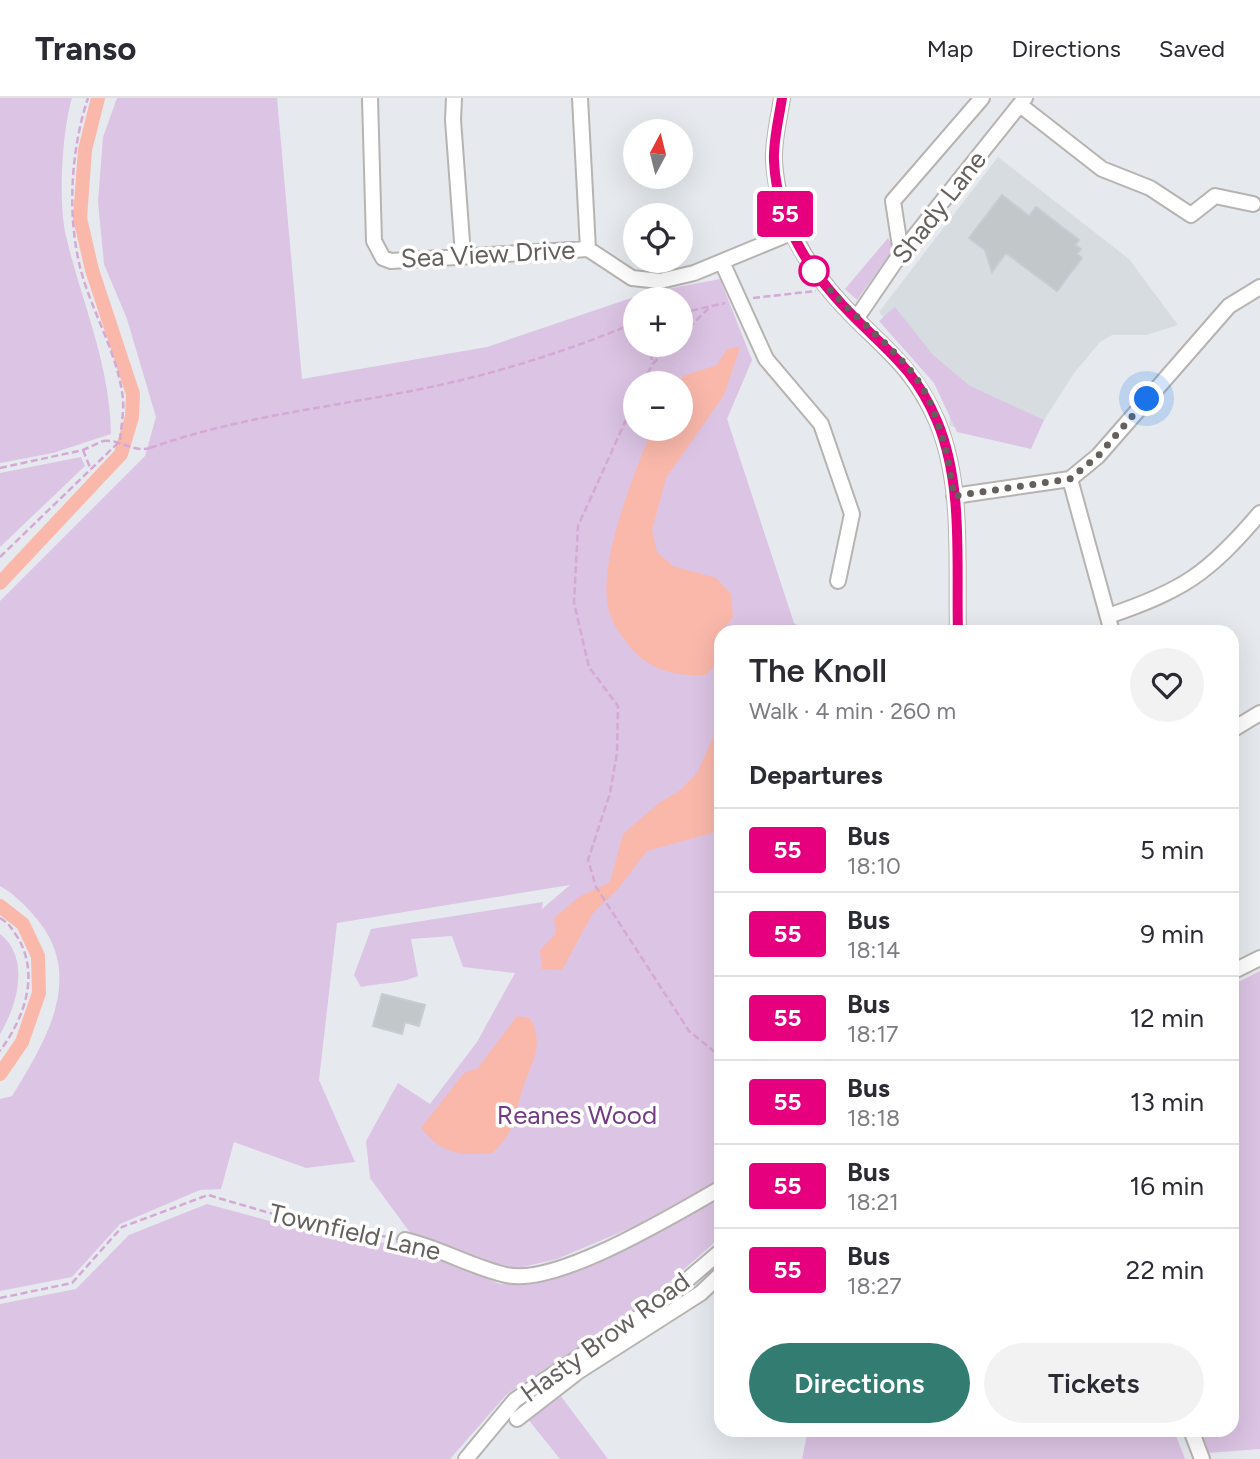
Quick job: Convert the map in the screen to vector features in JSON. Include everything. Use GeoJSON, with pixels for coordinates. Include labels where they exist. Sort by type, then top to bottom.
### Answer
{"type":"FeatureCollection","features":[{"type":"Feature","properties":{"kind":"street","name":"Sea View Drive"},"geometry":{"type":"LineString","coordinates":[[370,98],[374,241],[377,251],[383,258],[391,261],[588,249],[632,278],[644,281],[694,273],[791,233]]}},
{"type":"Feature","properties":{"kind":"street"},"geometry":{"type":"LineString","coordinates":[[454,98],[453,120],[463,255]]}},
{"type":"Feature","properties":{"kind":"street","name":"Sea View Drive"},"geometry":{"type":"LineString","coordinates":[[580,98],[588,249]]}},
{"type":"Feature","properties":{"kind":"street"},"geometry":{"type":"LineString","coordinates":[[782,98],[774,158],[778,195],[791,233],[819,279],[911,372],[937,422],[950,463],[954,496],[958,625]]}},
{"type":"Feature","properties":{"kind":"street"},"geometry":{"type":"LineString","coordinates":[[901,253],[893,201],[982,98]]}},
{"type":"Feature","properties":{"kind":"street"},"geometry":{"type":"LineString","coordinates":[[1022,101],[1102,169],[1150,188],[1191,215],[1215,196],[1253,204]]}},
{"type":"Feature","properties":{"kind":"street","name":"Shady Lane"},"geometry":{"type":"LineString","coordinates":[[856,319],[901,253],[1022,101]]}},
{"type":"Feature","properties":{"kind":"street"},"geometry":{"type":"LineString","coordinates":[[722,262],[766,359],[821,424],[852,514],[838,581]]}},
{"type":"Feature","properties":{"kind":"street"},"geometry":{"type":"LineString","coordinates":[[954,496],[1070,479],[1098,456],[1229,306],[1260,287]]}},
{"type":"Feature","properties":{"kind":"street"},"geometry":{"type":"LineString","coordinates":[[1070,479],[1110,625]]}},
{"type":"Feature","properties":{"kind":"street"},"geometry":{"type":"LineString","coordinates":[[1108,616],[1153,601],[1195,579],[1233,545],[1260,513]]}},
{"type":"Feature","properties":{"kind":"street"},"geometry":{"type":"LineString","coordinates":[[1239,726],[1260,713]]}},
{"type":"Feature","properties":{"kind":"street"},"geometry":{"type":"LineString","coordinates":[[1239,968],[1260,958]]}},
{"type":"Feature","properties":{"kind":"street","name":"Townfield Lane"},"geometry":{"type":"LineString","coordinates":[[405,1240],[430,1246],[506,1276],[535,1275],[603,1251],[714,1192]]}},
{"type":"Feature","properties":{"kind":"street","name":"Hasty Brow Road"},"geometry":{"type":"LineString","coordinates":[[466,1459],[515,1400],[660,1303],[714,1257]]}},
{"type":"Feature","properties":{"kind":"street"},"geometry":{"type":"LineString","coordinates":[[517,1419],[579,1371],[701,1293],[714,1281]]}},
{"type":"Feature","properties":{"kind":"street"},"geometry":{"type":"LineString","coordinates":[[1194,1437],[1202,1459]]}},
{"type":"Feature","properties":{"kind":"path"},"geometry":{"type":"LineString","coordinates":[[0,556],[92,471],[120,441],[123,399],[80,267],[75,238],[73,202],[79,125],[88,98]]}},
{"type":"Feature","properties":{"kind":"path"},"geometry":{"type":"LineString","coordinates":[[693,323],[711,306]]}},
{"type":"Feature","properties":{"kind":"path"},"geometry":{"type":"LineString","coordinates":[[0,468],[83,450],[103,441],[113,440],[137,450],[150,448],[232,424],[462,380],[554,356],[623,328]]}},
{"type":"Feature","properties":{"kind":"path"},"geometry":{"type":"LineString","coordinates":[[651,357],[652,365]]}},
{"type":"Feature","properties":{"kind":"path"},"geometry":{"type":"LineString","coordinates":[[649,371],[659,357]]}},
{"type":"Feature","properties":{"kind":"path"},"geometry":{"type":"LineString","coordinates":[[623,427],[578,526],[574,603],[589,667],[618,706],[617,753],[610,793],[588,860],[596,887],[689,1031],[714,1051]]}},
{"type":"Feature","properties":{"kind":"path"},"geometry":{"type":"LineString","coordinates":[[83,450],[92,471]]}},
{"type":"Feature","properties":{"kind":"path"},"geometry":{"type":"LineString","coordinates":[[0,918],[9,923],[26,953],[31,977],[23,1010],[0,1051]]}},
{"type":"Feature","properties":{"kind":"path","name":"Townfield Lane"},"geometry":{"type":"LineString","coordinates":[[0,1298],[72,1283],[122,1227],[208,1195],[342,1234],[405,1240]]}},
{"type":"Feature","properties":{"kind":"shaded area"},"geometry":{"type":"Polygon","coordinates":[[[998,157],[1129,259],[1178,325],[1146,335],[1112,335],[1100,342],[1075,372],[1028,445],[950,426],[949,403],[944,392],[879,312],[998,157]]]}},
{"type":"Feature","properties":{"kind":"shaded area"},"geometry":{"type":"Polygon","coordinates":[[[740,347],[724,395],[693,439],[693,373],[717,365],[727,349],[740,347]]]}},
{"type":"Feature","properties":{"kind":"shaded area"},"geometry":{"type":"Polygon","coordinates":[[[647,441],[692,441],[666,478],[652,530],[657,552],[673,566],[716,578],[731,594],[733,617],[727,625],[714,625],[714,666],[706,675],[676,674],[657,668],[633,650],[614,624],[607,595],[607,572],[627,495],[647,441]]]}},
{"type":"Feature","properties":{"kind":"shaded area"},"geometry":{"type":"Polygon","coordinates":[[[714,735],[714,831],[647,851],[617,890],[593,913],[562,970],[542,969],[540,950],[556,933],[554,918],[579,897],[610,882],[623,834],[659,803],[679,791],[697,773],[714,735]]]}},
{"type":"Feature","properties":{"kind":"shaded area"},"geometry":{"type":"Polygon","coordinates":[[[517,1016],[530,1018],[535,1028],[537,1046],[510,1132],[492,1153],[470,1154],[444,1148],[421,1128],[464,1073],[478,1068],[517,1016]]]}},
{"type":"Feature","properties":{"kind":"green space"},"geometry":{"type":"Polygon","coordinates":[[[0,98],[72,98],[62,167],[62,205],[72,261],[101,358],[111,434],[53,453],[0,463],[0,98]]]}},
{"type":"Feature","properties":{"kind":"green space","name":"Reanes Wood"},"geometry":{"type":"Polygon","coordinates":[[[117,98],[277,98],[302,379],[487,347],[623,301],[623,357],[693,357],[693,287],[678,287],[720,279],[752,360],[727,419],[794,623],[797,625],[714,625],[714,1183],[633,1227],[557,1259],[506,1271],[411,1234],[370,1178],[366,1141],[398,1083],[430,1104],[477,1042],[515,973],[463,967],[452,936],[411,939],[418,976],[361,987],[354,975],[371,929],[543,902],[542,909],[570,885],[337,923],[319,1080],[355,1162],[306,1168],[234,1142],[221,1189],[200,1190],[120,1224],[72,1277],[0,1291],[0,1099],[12,1096],[47,1033],[59,989],[59,967],[53,945],[40,923],[17,898],[0,886],[0,601],[145,456],[156,417],[127,319],[104,264],[98,202],[103,137],[117,98]]]}},
{"type":"Feature","properties":{"kind":"green space"},"geometry":{"type":"Polygon","coordinates":[[[888,238],[894,248],[857,300],[845,289],[888,238]]]}},
{"type":"Feature","properties":{"kind":"green space"},"geometry":{"type":"Polygon","coordinates":[[[895,307],[933,355],[970,386],[1044,420],[1031,449],[957,432],[934,383],[879,321],[895,307]]]}},
{"type":"Feature","properties":{"kind":"green space"},"geometry":{"type":"Polygon","coordinates":[[[81,457],[85,466],[0,547],[0,473],[81,457]]]}},
{"type":"Feature","properties":{"kind":"green space"},"geometry":{"type":"Polygon","coordinates":[[[0,934],[10,944],[15,956],[18,982],[12,1010],[0,1034],[0,934]]]}},
{"type":"Feature","properties":{"kind":"green space"},"geometry":{"type":"Polygon","coordinates":[[[1260,971],[1260,1449],[1208,1453],[1202,1437],[1239,1437],[1239,982],[1260,971]]]}},
{"type":"Feature","properties":{"kind":"green space"},"geometry":{"type":"Polygon","coordinates":[[[714,1200],[714,1243],[644,1304],[507,1394],[450,1459],[0,1459],[0,1304],[76,1289],[129,1235],[207,1204],[340,1240],[390,1243],[427,1253],[500,1284],[555,1276],[667,1227],[714,1200]]]}},
{"type":"Feature","properties":{"kind":"green space"},"geometry":{"type":"Polygon","coordinates":[[[557,1391],[608,1459],[560,1459],[527,1418],[557,1391]]]}},
{"type":"Feature","properties":{"kind":"green space"},"geometry":{"type":"Polygon","coordinates":[[[807,1437],[1177,1437],[1185,1459],[802,1459],[807,1437]]]}},
{"type":"Feature","properties":{"kind":"building"},"geometry":{"type":"Polygon","coordinates":[[[1002,195],[1029,216],[1036,207],[1079,240],[1075,245],[1081,249],[1077,254],[1082,258],[1057,291],[1006,253],[992,272],[985,250],[969,238],[1002,195]]]}},
{"type":"Feature","properties":{"kind":"building"},"geometry":{"type":"Polygon","coordinates":[[[382,994],[425,1005],[419,1026],[405,1022],[402,1034],[373,1026],[382,994]]]}},
{"type":"Feature","properties":{"kind":"waterway"},"geometry":{"type":"LineString","coordinates":[[0,583],[121,454],[132,417],[133,394],[92,270],[80,218],[85,150],[98,98]]}},
{"type":"Feature","properties":{"kind":"waterway"},"geometry":{"type":"LineString","coordinates":[[0,906],[23,924],[38,956],[39,993],[22,1042],[0,1074]]}},
{"type":"Feature","properties":{"kind":"bus line","name":"55"},"geometry":{"type":"LineString","coordinates":[[782,98],[774,158],[778,195],[791,233],[819,279],[911,372],[937,422],[950,463],[954,496],[958,625]]}},
{"type":"Feature","properties":{"kind":"route"},"geometry":{"type":"LineString","coordinates":[[814,271],[856,319],[911,372],[937,422],[950,463],[954,496],[1070,479],[1098,456],[1147,399]]}}]}
